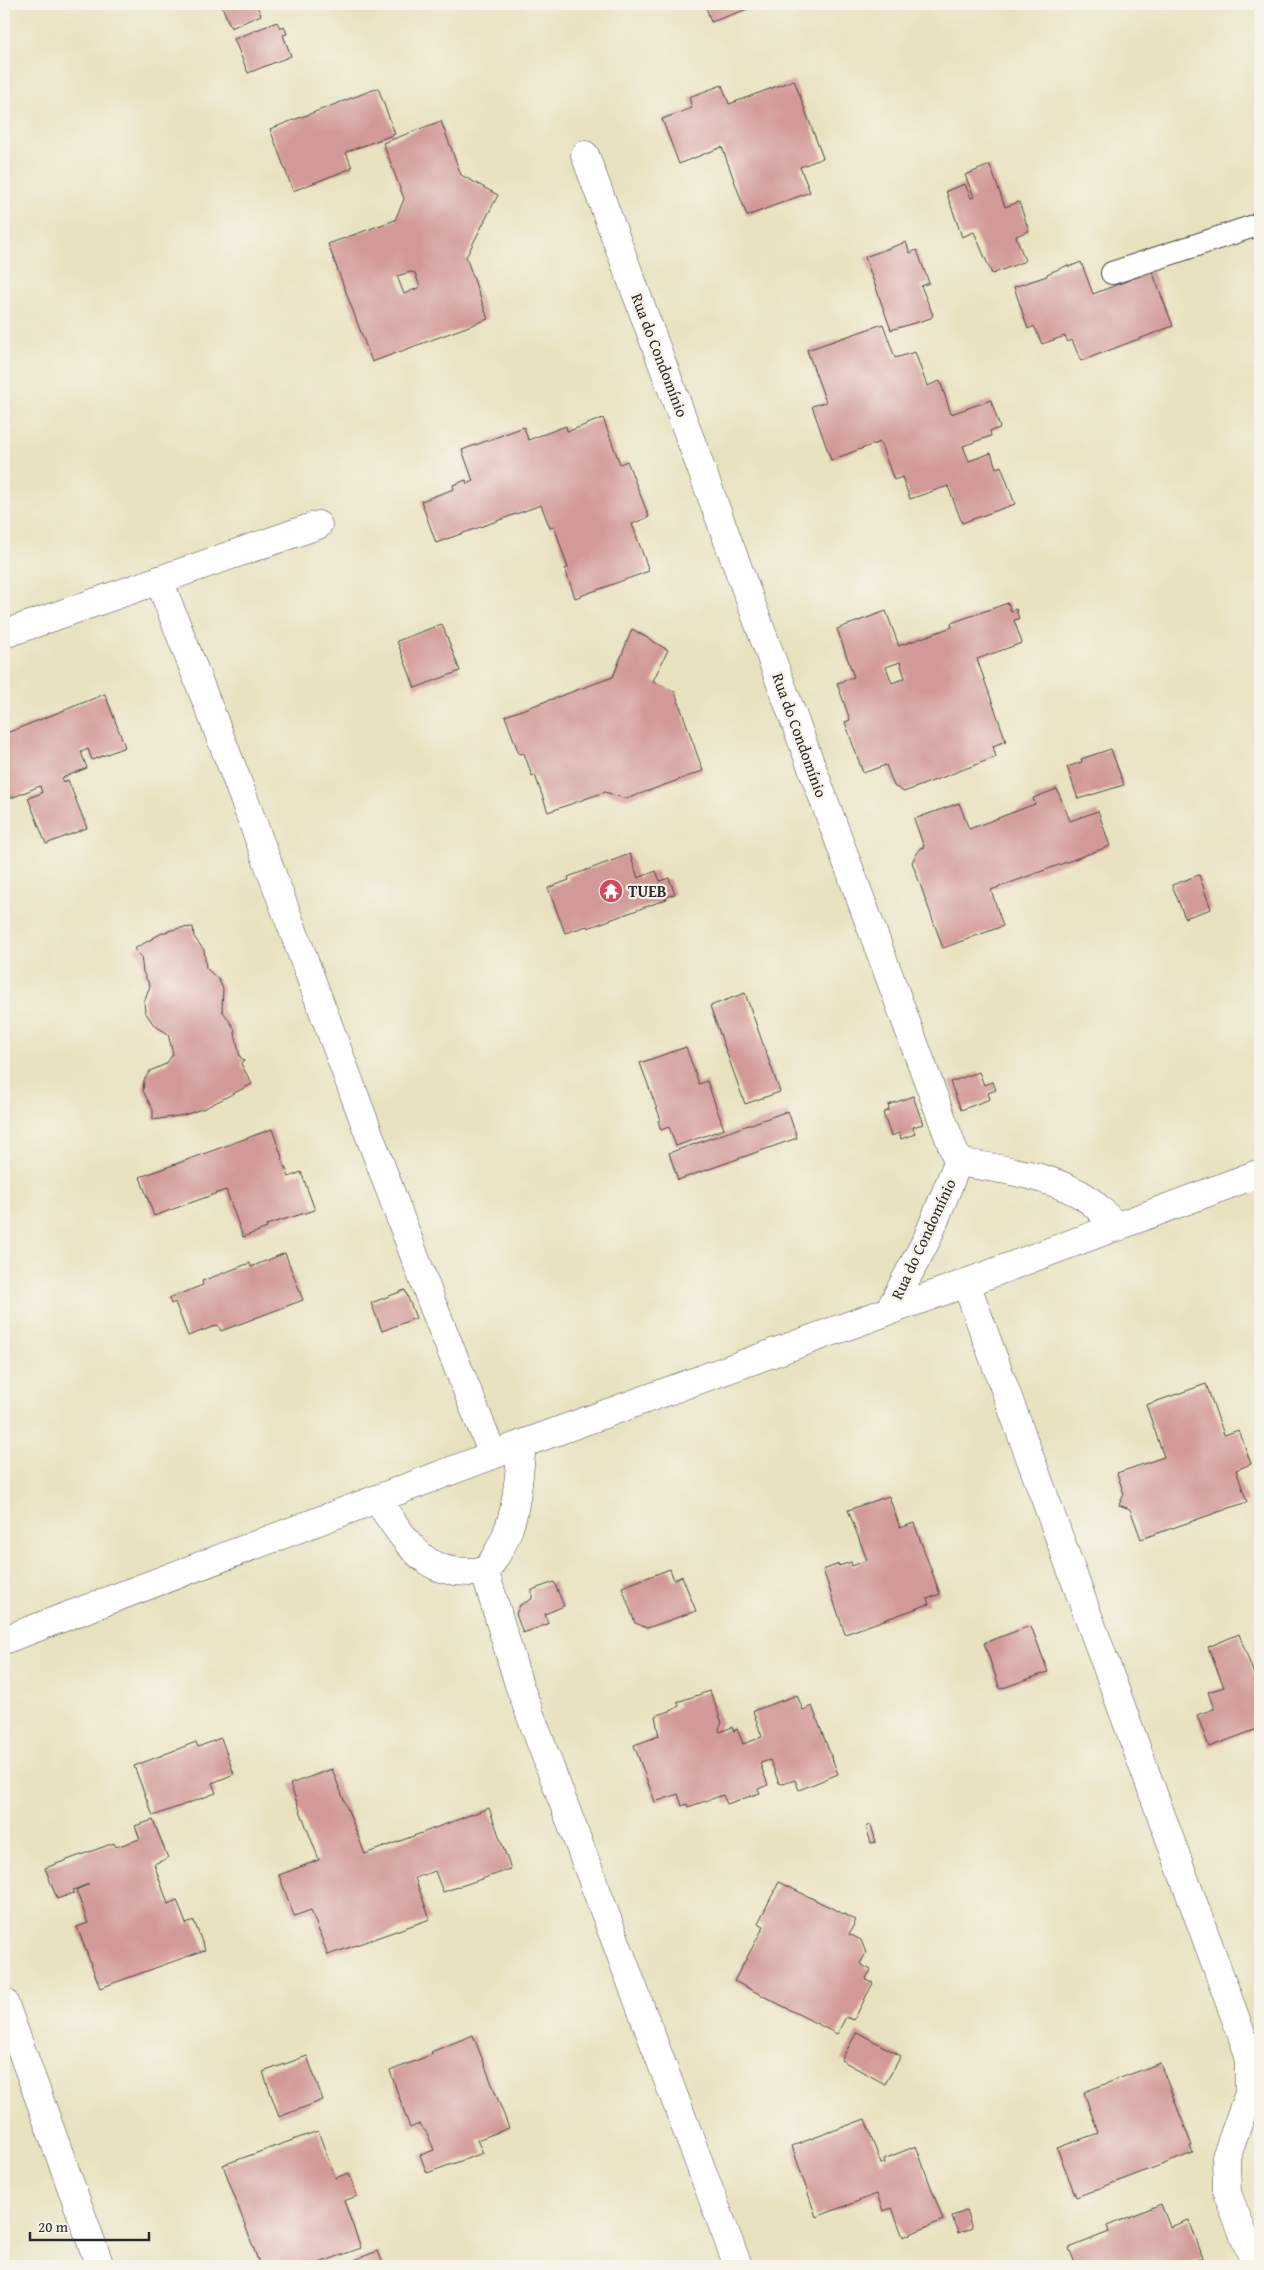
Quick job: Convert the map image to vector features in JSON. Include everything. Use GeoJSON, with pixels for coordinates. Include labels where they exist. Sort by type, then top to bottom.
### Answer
{"type":"FeatureCollection","features":[{"type":"Feature","properties":{"kind":"street","name":"Rua do Condomínio"},"geometry":{"type":"LineString","coordinates":[[585,155],[958,1162],[927,1239],[890,1309]]}},
{"type":"Feature","properties":{"kind":"street"},"geometry":{"type":"LineString","coordinates":[[4,634],[318,526]]}},
{"type":"Feature","properties":{"kind":"street"},"geometry":{"type":"LineString","coordinates":[[159,580],[236,776],[432,1303],[493,1455]]}},
{"type":"Feature","properties":{"kind":"street"},"geometry":{"type":"LineString","coordinates":[[958,1162],[1020,1172],[1060,1185],[1082,1195],[1118,1227]]}},
{"type":"Feature","properties":{"kind":"street"},"geometry":{"type":"LineString","coordinates":[[4,1640],[522,1444],[966,1283],[1260,1173]]}},
{"type":"Feature","properties":{"kind":"street"},"geometry":{"type":"LineString","coordinates":[[966,1283],[1152,1797],[1249,2055],[1249,2093],[1226,2157],[1227,2193],[1256,2266]]}},
{"type":"Feature","properties":{"kind":"street"},"geometry":{"type":"LineString","coordinates":[[485,1572],[498,1555],[509,1532],[517,1494],[522,1444]]}},
{"type":"Feature","properties":{"kind":"street"},"geometry":{"type":"LineString","coordinates":[[377,1500],[418,1553],[433,1565],[459,1571],[485,1572]]}},
{"type":"Feature","properties":{"kind":"street"},"geometry":{"type":"LineString","coordinates":[[485,1572],[518,1685],[738,2266]]}},
{"type":"Feature","properties":{"kind":"street"},"geometry":{"type":"LineString","coordinates":[[4,2002],[100,2266]]}},
{"type":"Feature","properties":{"kind":"lane"},"geometry":{"type":"LineString","coordinates":[[1112,273],[1260,224]]}},
{"type":"Feature","properties":{"kind":"building"},"geometry":{"type":"Polygon","coordinates":[[[221,4],[256,4],[261,15],[231,28],[221,4]]]}},
{"type":"Feature","properties":{"kind":"building"},"geometry":{"type":"Polygon","coordinates":[[[705,4],[762,4],[711,22],[705,4]]]}},
{"type":"Feature","properties":{"kind":"building"},"geometry":{"type":"Polygon","coordinates":[[[277,22],[280,28],[284,26],[287,34],[283,35],[291,56],[248,73],[234,39],[277,22]]]}},
{"type":"Feature","properties":{"kind":"building"},"geometry":{"type":"Polygon","coordinates":[[[794,80],[823,158],[800,167],[810,192],[747,216],[722,147],[679,164],[662,119],[692,108],[689,97],[722,85],[729,104],[794,80]]]}},
{"type":"Feature","properties":{"kind":"building"},"geometry":{"type":"Polygon","coordinates":[[[378,88],[395,134],[346,152],[352,168],[293,191],[270,129],[378,88]]]}},
{"type":"Feature","properties":{"kind":"building"},"geometry":{"type":"Polygon","coordinates":[[[441,121],[461,175],[498,195],[466,257],[488,319],[372,362],[328,244],[395,220],[404,199],[383,143],[441,121]],[[411,272],[397,276],[404,294],[420,287],[415,273],[411,272]]]}},
{"type":"Feature","properties":{"kind":"building"},"geometry":{"type":"Polygon","coordinates":[[[990,165],[1005,207],[1019,202],[1029,231],[1016,236],[1025,261],[992,274],[974,232],[962,237],[946,191],[965,184],[971,198],[974,197],[965,175],[990,165]]]}},
{"type":"Feature","properties":{"kind":"building"},"geometry":{"type":"Polygon","coordinates":[[[906,242],[910,253],[917,250],[929,283],[921,286],[933,315],[931,318],[891,330],[865,257],[906,242]]]}},
{"type":"Feature","properties":{"kind":"building"},"geometry":{"type":"Polygon","coordinates":[[[1081,262],[1093,294],[1152,271],[1173,326],[1081,361],[1072,340],[1068,342],[1065,336],[1042,344],[1034,326],[1028,329],[1014,287],[1047,276],[1047,274],[1068,265],[1069,267],[1081,262]]]}},
{"type":"Feature","properties":{"kind":"building"},"geometry":{"type":"Polygon","coordinates":[[[883,324],[895,358],[915,352],[927,386],[940,381],[951,414],[991,400],[1000,428],[990,431],[991,436],[963,446],[969,461],[991,453],[996,468],[1001,466],[1015,504],[962,523],[948,486],[910,499],[902,477],[894,480],[880,442],[831,460],[812,406],[826,402],[807,350],[883,324]]]}},
{"type":"Feature","properties":{"kind":"building"},"geometry":{"type":"Polygon","coordinates":[[[603,418],[620,464],[627,461],[649,517],[632,524],[649,571],[575,598],[565,569],[568,568],[554,526],[550,528],[541,505],[436,543],[421,501],[454,489],[453,485],[466,480],[467,484],[473,481],[462,450],[524,427],[528,440],[566,426],[567,431],[572,430],[603,418]]]}},
{"type":"Feature","properties":{"kind":"building"},"geometry":{"type":"Polygon","coordinates":[[[1008,603],[1011,611],[1016,609],[1019,619],[1014,620],[1022,643],[977,659],[1006,741],[993,746],[996,757],[904,792],[894,786],[886,765],[863,773],[845,722],[850,720],[837,683],[854,677],[837,629],[886,611],[899,646],[952,627],[951,623],[1008,603]],[[900,662],[886,667],[892,683],[905,678],[900,662]]]}},
{"type":"Feature","properties":{"kind":"building"},"geometry":{"type":"Polygon","coordinates":[[[442,624],[460,671],[415,688],[397,641],[442,624]]]}},
{"type":"Feature","properties":{"kind":"building"},"geometry":{"type":"Polygon","coordinates":[[[632,629],[668,650],[653,681],[675,692],[703,771],[626,799],[605,792],[548,812],[535,775],[532,776],[524,753],[519,754],[505,716],[613,677],[632,629]]]}},
{"type":"Feature","properties":{"kind":"building"},"geometry":{"type":"Polygon","coordinates":[[[105,694],[125,747],[92,760],[88,749],[81,752],[87,768],[62,778],[63,782],[68,780],[87,828],[46,844],[28,798],[42,793],[40,786],[4,801],[4,734],[105,694]]]}},
{"type":"Feature","properties":{"kind":"building"},"geometry":{"type":"Polygon","coordinates":[[[1111,749],[1124,785],[1078,799],[1067,767],[1082,762],[1081,759],[1111,749]]]}},
{"type":"Feature","properties":{"kind":"building"},"geometry":{"type":"Polygon","coordinates":[[[1057,789],[1070,821],[1098,811],[1110,846],[991,890],[1003,926],[943,948],[912,862],[920,848],[924,847],[914,819],[959,803],[969,829],[1035,804],[1033,798],[1057,789]]]}},
{"type":"Feature","properties":{"kind":"building","name":"TUEB"},"geometry":{"type":"Polygon","coordinates":[[[630,854],[638,878],[656,871],[660,881],[669,878],[675,894],[666,897],[667,899],[588,928],[587,926],[565,933],[548,888],[569,880],[568,877],[630,854]]]}},
{"type":"Feature","properties":{"kind":"building"},"geometry":{"type":"Polygon","coordinates":[[[1199,875],[1211,909],[1185,918],[1172,885],[1199,875]]]}},
{"type":"Feature","properties":{"kind":"building"},"geometry":{"type":"Polygon","coordinates":[[[193,927],[194,937],[204,950],[206,968],[219,980],[223,989],[222,1010],[234,1028],[240,1057],[244,1060],[241,1063],[252,1084],[205,1108],[184,1115],[153,1120],[153,1110],[143,1091],[144,1080],[150,1071],[166,1064],[173,1054],[168,1034],[154,1025],[145,1012],[144,1001],[150,986],[143,972],[141,956],[134,949],[162,933],[179,928],[193,927]]]}},
{"type":"Feature","properties":{"kind":"building"},"geometry":{"type":"Polygon","coordinates":[[[745,993],[780,1092],[745,1104],[710,1006],[745,993]]]}},
{"type":"Feature","properties":{"kind":"building"},"geometry":{"type":"Polygon","coordinates":[[[686,1047],[699,1084],[707,1081],[724,1129],[676,1146],[669,1127],[661,1130],[658,1121],[661,1120],[640,1063],[686,1047]]]}},
{"type":"Feature","properties":{"kind":"building"},"geometry":{"type":"Polygon","coordinates":[[[979,1072],[984,1085],[993,1082],[996,1090],[988,1093],[990,1099],[961,1110],[950,1082],[979,1072]]]}},
{"type":"Feature","properties":{"kind":"building"},"geometry":{"type":"Polygon","coordinates":[[[913,1096],[923,1124],[913,1127],[915,1134],[901,1139],[899,1133],[891,1136],[883,1113],[889,1110],[888,1105],[913,1096]]]}},
{"type":"Feature","properties":{"kind":"building"},"geometry":{"type":"Polygon","coordinates":[[[788,1111],[797,1138],[678,1180],[669,1153],[788,1111]]]}},
{"type":"Feature","properties":{"kind":"building"},"geometry":{"type":"Polygon","coordinates":[[[272,1129],[289,1177],[301,1172],[315,1210],[266,1225],[267,1228],[243,1237],[226,1190],[154,1216],[140,1177],[272,1129]]]}},
{"type":"Feature","properties":{"kind":"building"},"geometry":{"type":"Polygon","coordinates":[[[285,1253],[303,1300],[221,1331],[218,1325],[188,1336],[175,1302],[171,1304],[169,1298],[203,1285],[202,1281],[250,1263],[251,1267],[285,1253]]]}},
{"type":"Feature","properties":{"kind":"building"},"geometry":{"type":"Polygon","coordinates":[[[405,1290],[416,1318],[382,1331],[371,1303],[405,1290]]]}},
{"type":"Feature","properties":{"kind":"building"},"geometry":{"type":"Polygon","coordinates":[[[1206,1384],[1224,1435],[1239,1430],[1251,1464],[1236,1470],[1247,1502],[1141,1539],[1130,1509],[1119,1505],[1124,1494],[1117,1473],[1164,1457],[1146,1405],[1206,1384]]]}},
{"type":"Feature","properties":{"kind":"building"},"geometry":{"type":"Polygon","coordinates":[[[889,1496],[900,1528],[914,1523],[940,1594],[927,1599],[929,1604],[845,1634],[823,1570],[851,1562],[852,1566],[867,1560],[848,1510],[889,1496]]]}},
{"type":"Feature","properties":{"kind":"building"},"geometry":{"type":"Polygon","coordinates":[[[670,1569],[674,1580],[682,1576],[696,1611],[647,1628],[635,1623],[622,1587],[670,1569]]]}},
{"type":"Feature","properties":{"kind":"building"},"geometry":{"type":"Polygon","coordinates":[[[554,1582],[564,1606],[545,1614],[548,1624],[523,1633],[516,1614],[520,1605],[532,1599],[532,1590],[554,1582]]]}},
{"type":"Feature","properties":{"kind":"building"},"geometry":{"type":"Polygon","coordinates":[[[1030,1626],[1048,1672],[1000,1689],[984,1643],[1030,1626]]]}},
{"type":"Feature","properties":{"kind":"building"},"geometry":{"type":"Polygon","coordinates":[[[1239,1634],[1254,1674],[1260,1672],[1260,1728],[1209,1747],[1197,1715],[1214,1709],[1208,1692],[1224,1687],[1208,1647],[1239,1634]]]}},
{"type":"Feature","properties":{"kind":"building"},"geometry":{"type":"Polygon","coordinates":[[[710,1691],[722,1723],[719,1728],[720,1732],[732,1727],[734,1731],[737,1729],[743,1744],[762,1737],[753,1711],[797,1695],[803,1710],[812,1706],[838,1774],[799,1790],[795,1780],[783,1784],[779,1783],[770,1760],[760,1763],[768,1785],[758,1789],[760,1793],[727,1804],[723,1795],[688,1807],[687,1804],[682,1806],[678,1794],[655,1802],[634,1745],[659,1736],[655,1716],[673,1710],[679,1706],[677,1702],[710,1691]]]}},
{"type":"Feature","properties":{"kind":"building"},"geometry":{"type":"Polygon","coordinates":[[[221,1738],[234,1774],[212,1783],[216,1793],[153,1816],[134,1766],[196,1742],[198,1747],[221,1738]]]}},
{"type":"Feature","properties":{"kind":"building"},"geometry":{"type":"Polygon","coordinates":[[[332,1769],[365,1854],[489,1808],[511,1869],[443,1892],[435,1871],[415,1878],[430,1919],[328,1955],[311,1910],[294,1916],[279,1875],[319,1860],[290,1784],[332,1769]]]}},
{"type":"Feature","properties":{"kind":"building"},"geometry":{"type":"Polygon","coordinates":[[[153,1820],[168,1858],[154,1864],[168,1904],[177,1900],[186,1924],[194,1921],[205,1950],[100,1988],[77,1927],[88,1923],[76,1890],[89,1884],[73,1890],[74,1893],[57,1899],[45,1868],[114,1843],[116,1847],[140,1839],[135,1826],[153,1820]]]}},
{"type":"Feature","properties":{"kind":"building"},"geometry":{"type":"Polygon","coordinates":[[[871,1825],[876,1842],[871,1843],[866,1827],[871,1825]]]}},
{"type":"Feature","properties":{"kind":"building"},"geometry":{"type":"Polygon","coordinates":[[[779,1882],[856,1920],[849,1934],[861,1940],[866,1953],[860,1964],[871,1970],[865,1980],[873,1983],[854,2020],[846,2017],[837,2034],[734,1981],[764,1926],[758,1923],[779,1882]]]}},
{"type":"Feature","properties":{"kind":"building"},"geometry":{"type":"Polygon","coordinates":[[[857,2032],[901,2056],[885,2084],[841,2060],[857,2032]]]}},
{"type":"Feature","properties":{"kind":"building"},"geometry":{"type":"Polygon","coordinates":[[[473,2035],[509,2128],[477,2140],[483,2153],[427,2173],[420,2155],[434,2150],[427,2133],[419,2124],[410,2128],[390,2071],[433,2054],[431,2052],[473,2035]]]}},
{"type":"Feature","properties":{"kind":"building"},"geometry":{"type":"Polygon","coordinates":[[[307,2056],[323,2100],[279,2117],[263,2072],[307,2056]]]}},
{"type":"Feature","properties":{"kind":"building"},"geometry":{"type":"Polygon","coordinates":[[[1160,2063],[1193,2153],[1076,2197],[1057,2148],[1098,2133],[1084,2092],[1160,2063]]]}},
{"type":"Feature","properties":{"kind":"building"},"geometry":{"type":"Polygon","coordinates":[[[865,2119],[881,2164],[885,2163],[884,2159],[916,2146],[943,2220],[903,2237],[892,2208],[883,2211],[877,2194],[816,2217],[792,2146],[865,2119]]]}},
{"type":"Feature","properties":{"kind":"building"},"geometry":{"type":"Polygon","coordinates":[[[318,2131],[335,2178],[349,2173],[357,2196],[344,2201],[361,2248],[311,2266],[260,2266],[223,2165],[318,2131]]]}},
{"type":"Feature","properties":{"kind":"building"},"geometry":{"type":"Polygon","coordinates":[[[1161,2204],[1170,2227],[1189,2220],[1203,2258],[1186,2264],[1186,2266],[1076,2266],[1069,2248],[1109,2232],[1107,2226],[1161,2204]]]}},
{"type":"Feature","properties":{"kind":"building"},"geometry":{"type":"Polygon","coordinates":[[[966,2211],[972,2228],[958,2233],[952,2216],[966,2211]]]}},
{"type":"Feature","properties":{"kind":"building"},"geometry":{"type":"Polygon","coordinates":[[[378,2251],[384,2266],[356,2266],[354,2260],[378,2251]]]}},
{"type":"Feature","properties":{"kind":"place","name":"TUEB"},"geometry":{"type":"Point","coordinates":[611,891]}}]}
